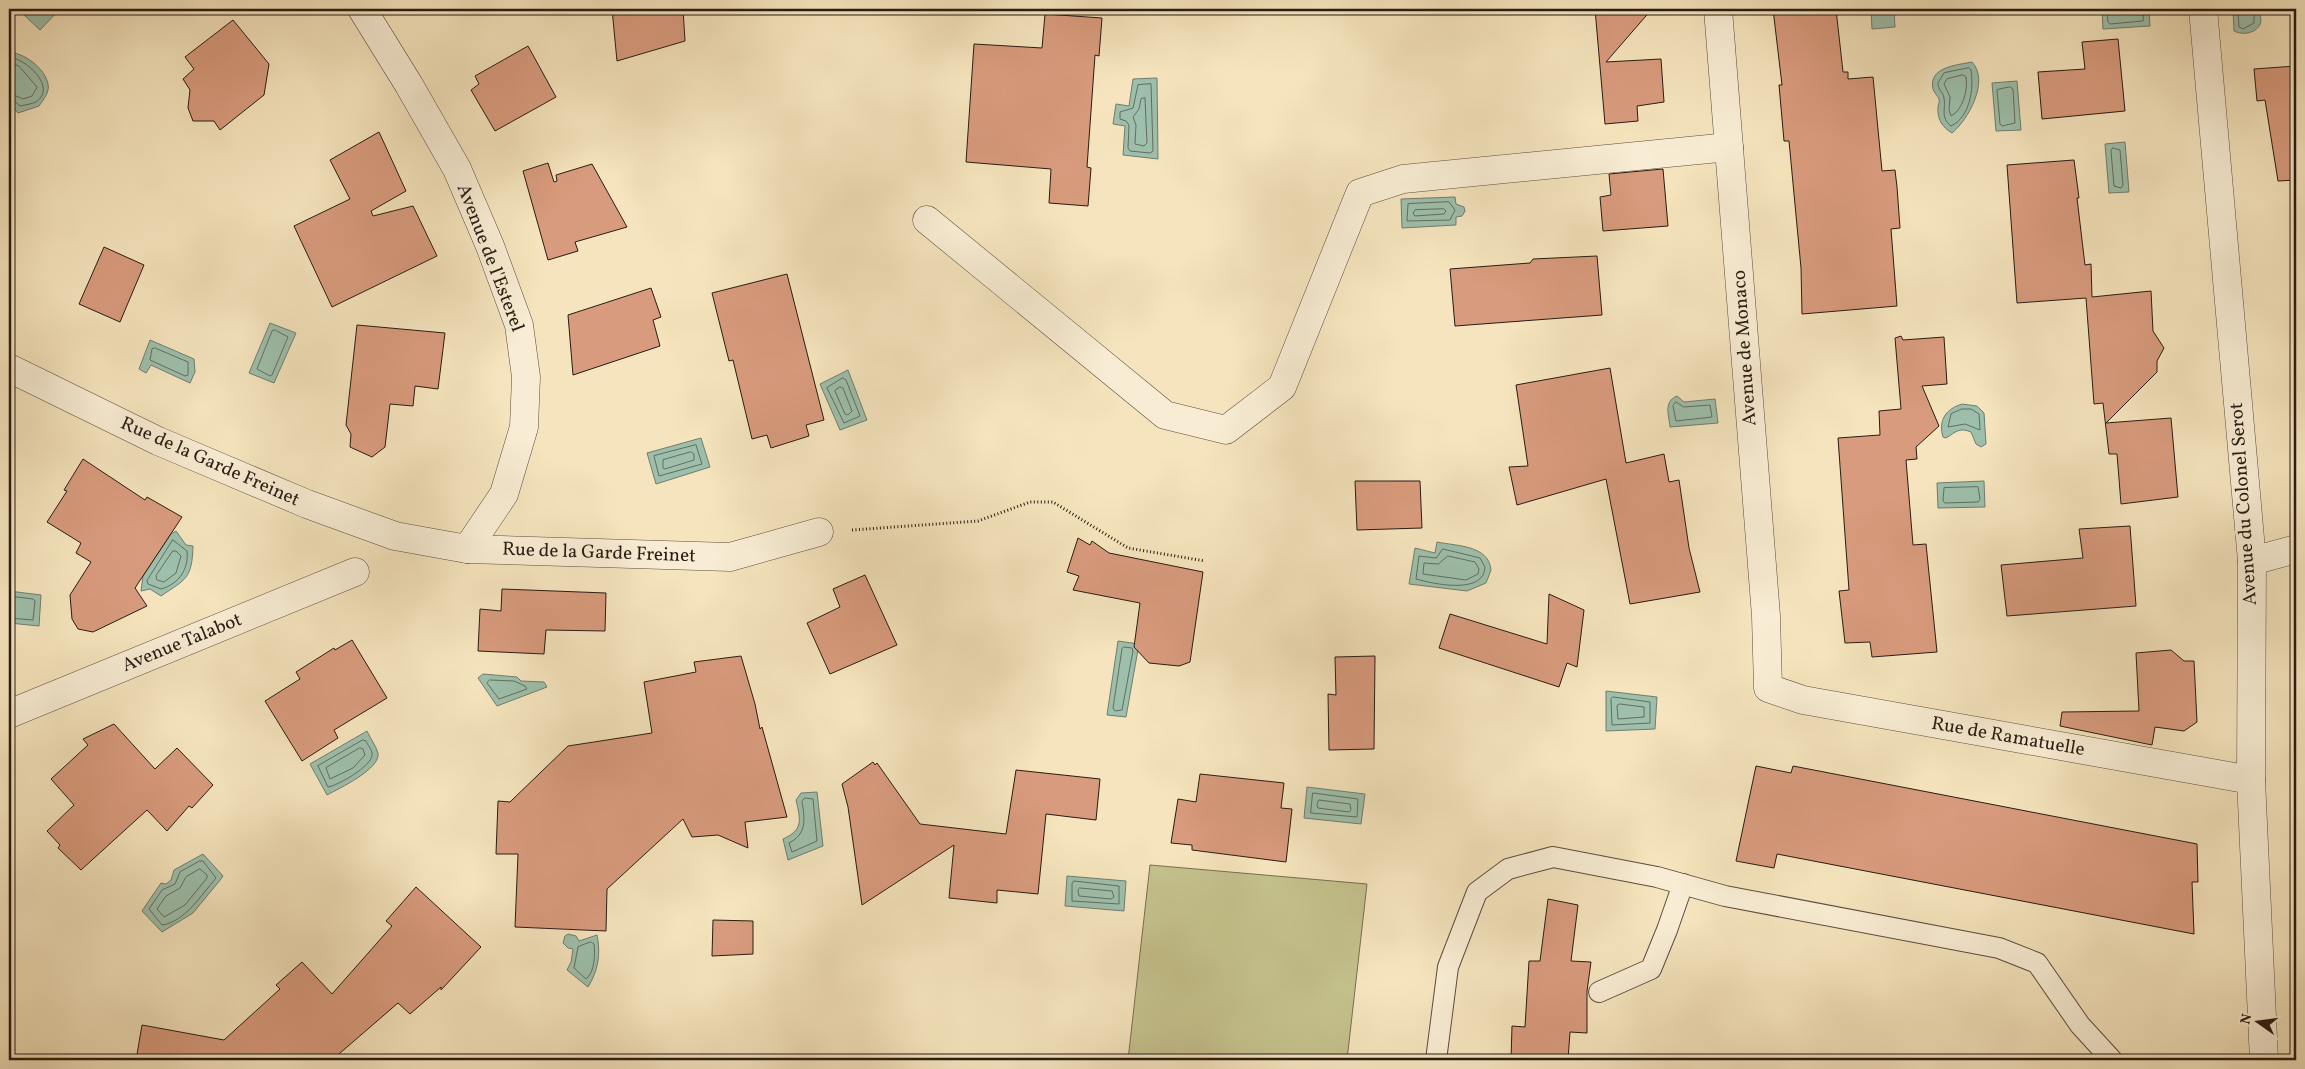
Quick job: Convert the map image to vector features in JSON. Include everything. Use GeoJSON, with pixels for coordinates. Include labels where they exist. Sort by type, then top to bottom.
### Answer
{"type":"FeatureCollection","features":[{"type":"Feature","properties":{"kind":"street","name":"Avenue de l'Esterel"},"geometry":{"type":"LineString","coordinates":[[362,9],[409,85],[457,169],[490,246],[520,325],[526,377],[524,427],[504,494],[467,549]]}},
{"type":"Feature","properties":{"kind":"street","name":"Avenue de Monaco"},"geometry":{"type":"LineString","coordinates":[[1718,9],[1766,616],[1768,688]]}},
{"type":"Feature","properties":{"kind":"street","name":"Avenue du Colonel Serot"},"geometry":{"type":"LineString","coordinates":[[2203,9],[2252,561],[2251,780],[2264,1060]]}},
{"type":"Feature","properties":{"kind":"street"},"geometry":{"type":"LineString","coordinates":[[927,220],[1165,415],[1226,430],[1282,387],[1360,194],[1403,179],[1729,147]]}},
{"type":"Feature","properties":{"kind":"street","name":"Rue de la Garde Freinet"},"geometry":{"type":"LineString","coordinates":[[9,368],[158,441],[307,504],[395,536],[467,549],[730,557],[819,532]]}},
{"type":"Feature","properties":{"kind":"street"},"geometry":{"type":"LineString","coordinates":[[2252,561],[2296,550]]}},
{"type":"Feature","properties":{"kind":"street","name":"Avenue Talabot"},"geometry":{"type":"LineString","coordinates":[[9,714],[355,572]]}},
{"type":"Feature","properties":{"kind":"street","name":"Rue de Ramatuelle"},"geometry":{"type":"LineString","coordinates":[[1768,688],[1803,700],[2251,780]]}},
{"type":"Feature","properties":{"kind":"lane"},"geometry":{"type":"LineString","coordinates":[[1436,1060],[1448,967],[1477,892],[1508,869],[1552,857],[1683,884],[1724,896],[1999,948],[2037,964],[2080,1025],[2112,1060]]}},
{"type":"Feature","properties":{"kind":"lane"},"geometry":{"type":"LineString","coordinates":[[1599,992],[1651,969],[1668,930],[1683,884]]}},
{"type":"Feature","properties":{"kind":"path"},"geometry":{"type":"LineString","coordinates":[[819,532],[978,521],[1030,502],[1053,502],[1128,548],[1205,561]]}},
{"type":"Feature","properties":{"kind":"shaded area"},"geometry":{"type":"Polygon","coordinates":[[[1150,865],[1367,884],[1347,1060],[1128,1060],[1150,865]]]}},
{"type":"Feature","properties":{"kind":"water"},"geometry":{"type":"Polygon","coordinates":[[[28,9],[60,9],[40,30],[23,14],[28,9]]]}},
{"type":"Feature","properties":{"kind":"water"},"geometry":{"type":"Polygon","coordinates":[[[1871,9],[1894,9],[1895,27],[1872,29],[1871,9]]]}},
{"type":"Feature","properties":{"kind":"water"},"geometry":{"type":"Polygon","coordinates":[[[2102,9],[2149,9],[2150,26],[2103,29],[2102,9]]]}},
{"type":"Feature","properties":{"kind":"water"},"geometry":{"type":"Polygon","coordinates":[[[2233,9],[2259,9],[2260,25],[2254,31],[2246,33],[2234,31],[2233,9]]]}},
{"type":"Feature","properties":{"kind":"water"},"geometry":{"type":"Polygon","coordinates":[[[9,52],[27,58],[43,72],[48,84],[48,90],[39,106],[18,113],[9,102],[9,52]]]}},
{"type":"Feature","properties":{"kind":"water"},"geometry":{"type":"Polygon","coordinates":[[[1972,62],[1977,70],[1979,79],[1975,100],[1964,119],[1952,133],[1945,128],[1939,119],[1939,100],[1934,90],[1933,82],[1935,76],[1945,68],[1972,62]]]}},
{"type":"Feature","properties":{"kind":"water"},"geometry":{"type":"Polygon","coordinates":[[[1157,78],[1158,159],[1123,155],[1125,126],[1113,124],[1116,104],[1129,106],[1133,79],[1157,78]]]}},
{"type":"Feature","properties":{"kind":"water"},"geometry":{"type":"Polygon","coordinates":[[[2017,81],[2021,130],[1996,131],[1992,83],[2017,81]]]}},
{"type":"Feature","properties":{"kind":"water"},"geometry":{"type":"Polygon","coordinates":[[[2125,142],[2129,192],[2109,193],[2105,144],[2125,142]]]}},
{"type":"Feature","properties":{"kind":"water"},"geometry":{"type":"Polygon","coordinates":[[[1455,197],[1456,204],[1464,207],[1465,211],[1462,216],[1456,217],[1456,225],[1402,228],[1401,199],[1455,197]]]}},
{"type":"Feature","properties":{"kind":"water"},"geometry":{"type":"Polygon","coordinates":[[[270,323],[296,333],[274,383],[249,373],[270,323]]]}},
{"type":"Feature","properties":{"kind":"water"},"geometry":{"type":"Polygon","coordinates":[[[150,340],[194,359],[195,372],[190,383],[151,365],[146,373],[139,369],[150,340]]]}},
{"type":"Feature","properties":{"kind":"water"},"geometry":{"type":"Polygon","coordinates":[[[848,370],[867,420],[840,430],[820,384],[848,370]]]}},
{"type":"Feature","properties":{"kind":"water"},"geometry":{"type":"Polygon","coordinates":[[[1677,396],[1684,402],[1715,399],[1718,423],[1670,427],[1668,405],[1677,396]]]}},
{"type":"Feature","properties":{"kind":"water"},"geometry":{"type":"Polygon","coordinates":[[[1962,404],[1977,406],[1984,413],[1986,444],[1981,447],[1976,444],[1971,432],[1960,430],[1946,438],[1943,437],[1942,425],[1945,416],[1956,406],[1962,404]]]}},
{"type":"Feature","properties":{"kind":"water"},"geometry":{"type":"Polygon","coordinates":[[[701,438],[710,467],[656,484],[647,453],[701,438]]]}},
{"type":"Feature","properties":{"kind":"water"},"geometry":{"type":"Polygon","coordinates":[[[1984,481],[1985,507],[1938,508],[1937,483],[1984,481]]]}},
{"type":"Feature","properties":{"kind":"water"},"geometry":{"type":"Polygon","coordinates":[[[176,531],[186,545],[193,546],[189,572],[182,581],[161,596],[150,589],[141,591],[143,576],[171,534],[176,531]]]}},
{"type":"Feature","properties":{"kind":"water"},"geometry":{"type":"Polygon","coordinates":[[[1437,542],[1470,548],[1484,556],[1489,562],[1491,570],[1486,583],[1467,591],[1409,584],[1415,548],[1435,553],[1437,542]]]}},
{"type":"Feature","properties":{"kind":"water"},"geometry":{"type":"Polygon","coordinates":[[[9,591],[41,595],[39,626],[9,623],[9,591]]]}},
{"type":"Feature","properties":{"kind":"water"},"geometry":{"type":"Polygon","coordinates":[[[1118,641],[1139,644],[1126,717],[1107,715],[1118,641]]]}},
{"type":"Feature","properties":{"kind":"water"},"geometry":{"type":"Polygon","coordinates":[[[483,674],[517,677],[521,681],[544,682],[547,687],[497,706],[478,678],[483,674]]]}},
{"type":"Feature","properties":{"kind":"water"},"geometry":{"type":"Polygon","coordinates":[[[1606,691],[1657,697],[1655,729],[1606,731],[1606,691]]]}},
{"type":"Feature","properties":{"kind":"water"},"geometry":{"type":"Polygon","coordinates":[[[367,731],[377,750],[377,759],[358,778],[327,795],[310,764],[367,731]]]}},
{"type":"Feature","properties":{"kind":"water"},"geometry":{"type":"Polygon","coordinates":[[[1307,787],[1365,794],[1361,824],[1304,818],[1307,787]]]}},
{"type":"Feature","properties":{"kind":"water"},"geometry":{"type":"Polygon","coordinates":[[[817,792],[823,846],[788,860],[783,839],[790,836],[799,824],[796,800],[801,793],[817,792]]]}},
{"type":"Feature","properties":{"kind":"water"},"geometry":{"type":"Polygon","coordinates":[[[203,854],[223,876],[193,913],[162,932],[142,911],[161,883],[166,884],[171,880],[174,870],[203,854]]]}},
{"type":"Feature","properties":{"kind":"water"},"geometry":{"type":"Polygon","coordinates":[[[1067,876],[1126,881],[1124,911],[1065,906],[1067,876]]]}},
{"type":"Feature","properties":{"kind":"water"},"geometry":{"type":"Polygon","coordinates":[[[568,934],[576,936],[579,941],[597,935],[598,962],[588,987],[567,970],[571,962],[573,949],[568,948],[563,943],[565,936],[568,934]]]}},
{"type":"Feature","properties":{"kind":"building"},"geometry":{"type":"Polygon","coordinates":[[[612,9],[683,9],[685,41],[617,61],[612,9]]]}},
{"type":"Feature","properties":{"kind":"building"},"geometry":{"type":"Polygon","coordinates":[[[1595,9],[1652,9],[1606,62],[1661,59],[1664,102],[1637,106],[1638,121],[1605,124],[1595,9]]]}},
{"type":"Feature","properties":{"kind":"building"},"geometry":{"type":"Polygon","coordinates":[[[1773,9],[1836,9],[1843,72],[1848,72],[1848,79],[1873,77],[1882,171],[1895,170],[1897,187],[1900,228],[1891,229],[1897,306],[1802,314],[1801,268],[1789,141],[1784,141],[1779,85],[1782,85],[1773,9]]]}},
{"type":"Feature","properties":{"kind":"building"},"geometry":{"type":"Polygon","coordinates":[[[1045,14],[1102,18],[1099,56],[1095,55],[1087,167],[1091,168],[1088,206],[1049,203],[1051,169],[966,162],[974,44],[1042,48],[1045,14]]]}},
{"type":"Feature","properties":{"kind":"building"},"geometry":{"type":"Polygon","coordinates":[[[233,20],[269,64],[264,95],[220,130],[214,121],[193,121],[188,108],[190,90],[183,79],[194,69],[185,57],[233,20]]]}},
{"type":"Feature","properties":{"kind":"building"},"geometry":{"type":"Polygon","coordinates":[[[2118,39],[2125,111],[2042,119],[2038,72],[2085,69],[2082,42],[2118,39]]]}},
{"type":"Feature","properties":{"kind":"building"},"geometry":{"type":"Polygon","coordinates":[[[528,46],[556,97],[495,131],[471,90],[479,84],[475,76],[528,46]]]}},
{"type":"Feature","properties":{"kind":"building"},"geometry":{"type":"Polygon","coordinates":[[[2296,66],[2296,180],[2278,181],[2265,100],[2257,101],[2254,69],[2296,66]]]}},
{"type":"Feature","properties":{"kind":"building"},"geometry":{"type":"Polygon","coordinates":[[[379,132],[406,191],[371,211],[373,216],[413,206],[437,256],[332,307],[294,226],[350,199],[330,160],[379,132]]]}},
{"type":"Feature","properties":{"kind":"building"},"geometry":{"type":"Polygon","coordinates":[[[2074,160],[2085,265],[2091,264],[2092,297],[2151,291],[2153,331],[2164,348],[2157,361],[2157,372],[2106,423],[2171,418],[2178,497],[2121,504],[2117,454],[2109,454],[2103,403],[2094,404],[2086,298],[2017,303],[2007,165],[2074,160]]]}},
{"type":"Feature","properties":{"kind":"building"},"geometry":{"type":"Polygon","coordinates":[[[548,163],[554,182],[557,181],[556,175],[592,164],[627,227],[575,242],[578,251],[548,260],[523,171],[548,163]]]}},
{"type":"Feature","properties":{"kind":"building"},"geometry":{"type":"Polygon","coordinates":[[[1663,169],[1668,226],[1603,231],[1600,197],[1611,195],[1609,174],[1663,169]]]}},
{"type":"Feature","properties":{"kind":"building"},"geometry":{"type":"Polygon","coordinates":[[[104,247],[144,265],[120,322],[79,304],[104,247]]]}},
{"type":"Feature","properties":{"kind":"building"},"geometry":{"type":"Polygon","coordinates":[[[1597,256],[1602,315],[1455,326],[1450,269],[1530,263],[1533,259],[1597,256]]]}},
{"type":"Feature","properties":{"kind":"building"},"geometry":{"type":"Polygon","coordinates":[[[787,274],[824,420],[806,425],[809,436],[771,448],[767,435],[752,439],[733,360],[729,361],[712,293],[787,274]]]}},
{"type":"Feature","properties":{"kind":"building"},"geometry":{"type":"Polygon","coordinates":[[[651,288],[661,317],[653,320],[660,346],[573,375],[568,315],[651,288]]]}},
{"type":"Feature","properties":{"kind":"building"},"geometry":{"type":"Polygon","coordinates":[[[357,325],[445,333],[438,389],[415,386],[413,406],[390,404],[385,447],[372,457],[350,447],[351,434],[346,425],[357,325]]]}},
{"type":"Feature","properties":{"kind":"building"},"geometry":{"type":"Polygon","coordinates":[[[1901,336],[1903,340],[1944,337],[1947,384],[1922,386],[1939,426],[1916,447],[1917,459],[1906,460],[1913,545],[1926,544],[1937,652],[1872,657],[1870,642],[1845,643],[1839,591],[1849,590],[1838,438],[1880,435],[1879,411],[1901,409],[1895,338],[1901,336]]]}},
{"type":"Feature","properties":{"kind":"building"},"geometry":{"type":"Polygon","coordinates":[[[1610,368],[1626,463],[1664,454],[1669,482],[1679,480],[1689,548],[1700,592],[1630,604],[1606,479],[1517,505],[1509,467],[1528,466],[1516,385],[1610,368]]]}},
{"type":"Feature","properties":{"kind":"building"},"geometry":{"type":"Polygon","coordinates":[[[83,459],[145,500],[147,497],[182,517],[135,588],[147,606],[93,632],[78,629],[72,619],[70,595],[91,562],[76,553],[81,543],[47,522],[67,491],[64,490],[83,459]]]}},
{"type":"Feature","properties":{"kind":"building"},"geometry":{"type":"Polygon","coordinates":[[[1355,481],[1420,481],[1422,528],[1357,530],[1355,481]]]}},
{"type":"Feature","properties":{"kind":"building"},"geometry":{"type":"Polygon","coordinates":[[[2130,526],[2136,606],[2007,616],[2001,565],[2083,558],[2079,529],[2130,526]]]}},
{"type":"Feature","properties":{"kind":"building"},"geometry":{"type":"Polygon","coordinates":[[[1078,538],[1090,545],[1092,541],[1109,553],[1203,572],[1190,662],[1179,666],[1149,663],[1134,647],[1140,603],[1073,590],[1079,576],[1067,572],[1078,538]]]}},
{"type":"Feature","properties":{"kind":"building"},"geometry":{"type":"Polygon","coordinates":[[[865,575],[897,645],[830,674],[807,623],[840,607],[833,589],[865,575]]]}},
{"type":"Feature","properties":{"kind":"building"},"geometry":{"type":"Polygon","coordinates":[[[502,589],[606,593],[605,631],[546,630],[544,654],[478,651],[480,609],[501,611],[502,589]]]}},
{"type":"Feature","properties":{"kind":"building"},"geometry":{"type":"Polygon","coordinates":[[[1549,594],[1584,610],[1577,667],[1567,663],[1559,687],[1439,648],[1450,614],[1547,644],[1549,594]]]}},
{"type":"Feature","properties":{"kind":"building"},"geometry":{"type":"Polygon","coordinates":[[[352,640],[387,698],[334,730],[338,738],[302,761],[265,701],[300,679],[296,672],[334,648],[335,650],[352,640]]]}},
{"type":"Feature","properties":{"kind":"building"},"geometry":{"type":"Polygon","coordinates":[[[2171,650],[2184,661],[2194,661],[2197,722],[2184,731],[2155,727],[2152,745],[2060,726],[2062,712],[2139,711],[2136,653],[2171,650]]]}},
{"type":"Feature","properties":{"kind":"building"},"geometry":{"type":"Polygon","coordinates":[[[741,656],[760,729],[762,727],[787,817],[745,822],[748,848],[718,835],[692,837],[683,819],[607,889],[606,931],[515,927],[518,854],[496,854],[498,801],[510,802],[568,746],[652,733],[644,682],[696,672],[694,662],[741,656]]]}},
{"type":"Feature","properties":{"kind":"building"},"geometry":{"type":"Polygon","coordinates":[[[1375,656],[1374,749],[1329,750],[1328,694],[1336,695],[1335,657],[1375,656]]]}},
{"type":"Feature","properties":{"kind":"building"},"geometry":{"type":"Polygon","coordinates":[[[114,724],[155,769],[177,748],[213,785],[192,808],[189,806],[167,831],[147,810],[81,870],[58,848],[60,845],[47,831],[74,805],[51,779],[88,745],[83,739],[114,724]]]}},
{"type":"Feature","properties":{"kind":"building"},"geometry":{"type":"Polygon","coordinates":[[[873,762],[875,765],[877,763],[920,824],[1006,834],[1016,770],[1100,779],[1096,820],[1046,814],[1038,894],[997,890],[997,903],[949,898],[954,845],[862,905],[848,807],[842,784],[873,762]]]}},
{"type":"Feature","properties":{"kind":"building"},"geometry":{"type":"Polygon","coordinates":[[[1756,766],[1791,773],[1793,766],[2197,844],[2198,882],[2192,882],[2194,934],[1777,854],[1774,868],[1736,861],[1756,766]]]}},
{"type":"Feature","properties":{"kind":"building"},"geometry":{"type":"Polygon","coordinates":[[[1200,774],[1284,783],[1281,808],[1292,809],[1286,862],[1192,850],[1192,845],[1171,843],[1178,799],[1196,802],[1200,774]]]}},
{"type":"Feature","properties":{"kind":"building"},"geometry":{"type":"Polygon","coordinates":[[[416,887],[481,947],[441,990],[441,987],[410,1014],[398,1003],[332,1060],[136,1060],[142,1025],[224,1040],[280,989],[276,985],[302,962],[332,994],[392,926],[386,921],[416,887]]]}},
{"type":"Feature","properties":{"kind":"building"},"geometry":{"type":"Polygon","coordinates":[[[1548,899],[1578,905],[1571,961],[1591,962],[1587,991],[1587,1033],[1570,1032],[1568,1060],[1511,1060],[1512,1026],[1525,1027],[1529,961],[1540,961],[1548,899]]]}},
{"type":"Feature","properties":{"kind":"building"},"geometry":{"type":"Polygon","coordinates":[[[713,920],[753,921],[753,954],[712,956],[713,920]]]}}]}
